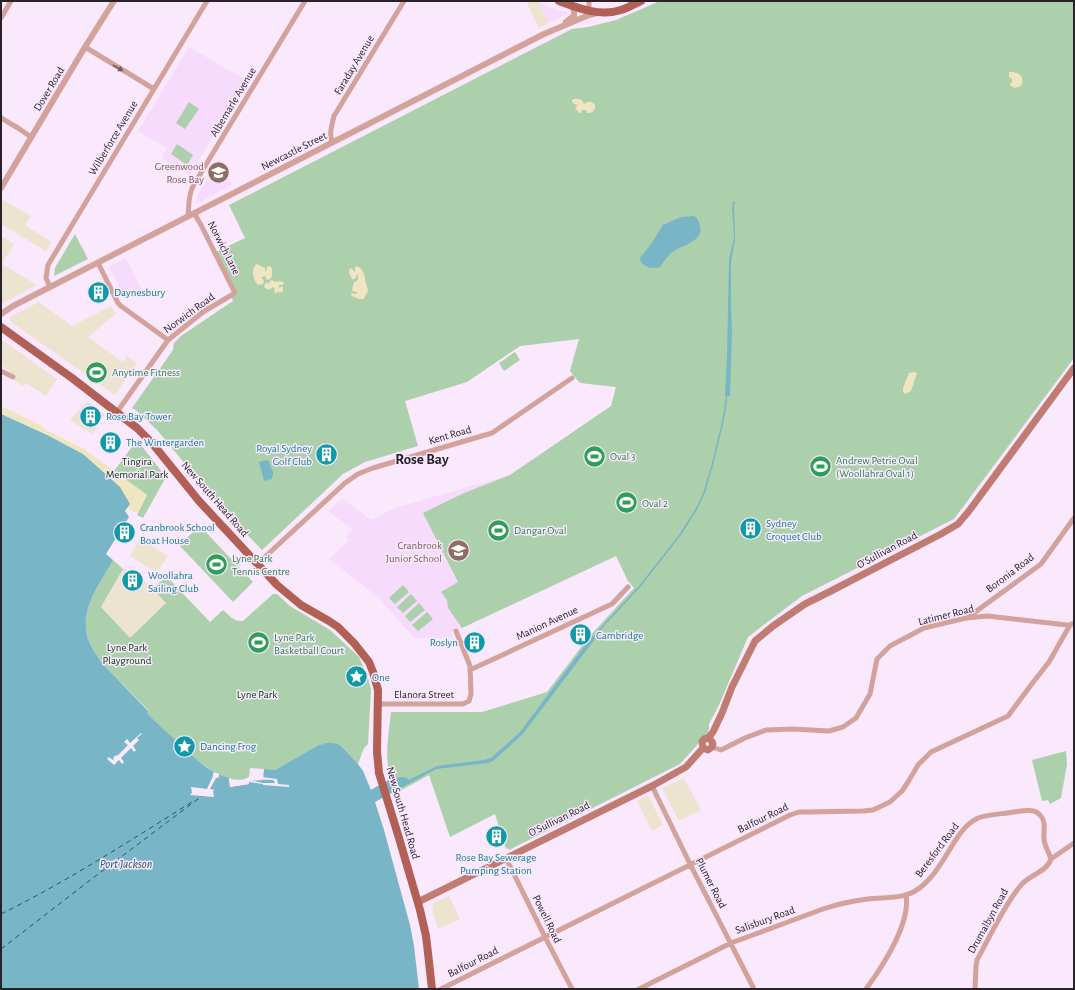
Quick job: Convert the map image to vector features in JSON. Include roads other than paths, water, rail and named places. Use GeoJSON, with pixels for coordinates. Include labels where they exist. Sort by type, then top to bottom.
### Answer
{"type":"FeatureCollection","features":[{"type":"Feature","properties":{"kind":"main road"},"geometry":{"type":"LineString","coordinates":[[559,1],[599,12],[621,10],[636,2]]}},
{"type":"Feature","properties":{"kind":"main road","name":"New South Head Road"},"geometry":{"type":"LineString","coordinates":[[1,327],[44,357],[137,428],[148,439],[199,501],[277,585],[295,601],[338,627],[354,642],[369,662],[377,686],[378,768],[418,902],[426,936],[432,989]]}},
{"type":"Feature","properties":{"kind":"main road","name":"O'Sullivan Road"},"geometry":{"type":"LineString","coordinates":[[708,738],[713,732],[732,687],[755,641],[772,626],[805,604],[831,592],[958,524],[982,495],[1074,368]]}},
{"type":"Feature","properties":{"kind":"main road"},"geometry":{"type":"LineString","coordinates":[[708,738],[712,742],[712,747],[708,750],[703,748],[702,744],[703,740],[708,738]]}},
{"type":"Feature","properties":{"kind":"main road","name":"O'Sullivan Road"},"geometry":{"type":"LineString","coordinates":[[418,902],[652,786],[686,767],[703,748]]}},
{"type":"Feature","properties":{"kind":"street"},"geometry":{"type":"LineString","coordinates":[[2,14],[11,1]]}},
{"type":"Feature","properties":{"kind":"street","name":"Dover Road"},"geometry":{"type":"LineString","coordinates":[[1,188],[114,1]]}},
{"type":"Feature","properties":{"kind":"street","name":"Wilberforce Avenue"},"geometry":{"type":"LineString","coordinates":[[50,287],[46,278],[48,265],[207,1]]}},
{"type":"Feature","properties":{"kind":"street","name":"Albemarle Avenue"},"geometry":{"type":"LineString","coordinates":[[191,215],[189,198],[193,186],[305,1]]}},
{"type":"Feature","properties":{"kind":"street","name":"Faraday Avenue"},"geometry":{"type":"LineString","coordinates":[[332,142],[330,132],[334,116],[404,1]]}},
{"type":"Feature","properties":{"kind":"street"},"geometry":{"type":"LineString","coordinates":[[589,1],[589,10]]}},
{"type":"Feature","properties":{"kind":"street"},"geometry":{"type":"LineString","coordinates":[[544,34],[570,20],[574,16],[574,10],[571,5]]}},
{"type":"Feature","properties":{"kind":"street","name":"Newcastle Street"},"geometry":{"type":"LineString","coordinates":[[1,314],[8,308],[544,34],[599,12]]}},
{"type":"Feature","properties":{"kind":"street"},"geometry":{"type":"LineString","coordinates":[[85,47],[154,89]]}},
{"type":"Feature","properties":{"kind":"street"},"geometry":{"type":"LineString","coordinates":[[1,118],[31,137]]}},
{"type":"Feature","properties":{"kind":"street","name":"Norwich Lane"},"geometry":{"type":"LineString","coordinates":[[191,215],[201,225],[235,293]]}},
{"type":"Feature","properties":{"kind":"street"},"geometry":{"type":"LineString","coordinates":[[98,263],[118,303],[168,340]]}},
{"type":"Feature","properties":{"kind":"street","name":"Norwich Road"},"geometry":{"type":"LineString","coordinates":[[117,412],[168,340],[203,312],[235,293]]}},
{"type":"Feature","properties":{"kind":"street"},"geometry":{"type":"LineString","coordinates":[[1,371],[13,377]]}},
{"type":"Feature","properties":{"kind":"street","name":"Kent Road"},"geometry":{"type":"LineString","coordinates":[[258,564],[342,486],[358,474],[373,468],[492,433],[572,378]]}},
{"type":"Feature","properties":{"kind":"street","name":"Boronia Road"},"geometry":{"type":"LineString","coordinates":[[966,618],[1041,564],[1074,518]]}},
{"type":"Feature","properties":{"kind":"street","name":"Manion Avenue"},"geometry":{"type":"LineString","coordinates":[[470,670],[612,604],[628,587]]}},
{"type":"Feature","properties":{"kind":"street","name":"Latimer Road"},"geometry":{"type":"LineString","coordinates":[[712,747],[721,750],[745,738],[766,730],[829,731],[843,727],[856,718],[870,694],[877,659],[890,646],[924,628],[966,618],[988,616],[1072,624]]}},
{"type":"Feature","properties":{"kind":"street","name":"Balfour Road"},"geometry":{"type":"LineString","coordinates":[[441,989],[795,813],[874,810],[890,802],[902,791],[918,765],[932,752],[1008,716],[1050,662],[1072,624]]}},
{"type":"Feature","properties":{"kind":"street"},"geometry":{"type":"LineString","coordinates":[[456,630],[469,662],[470,670]]}},
{"type":"Feature","properties":{"kind":"street","name":"Elanora Street"},"geometry":{"type":"LineString","coordinates":[[378,704],[463,704],[469,701],[471,694],[470,670]]}},
{"type":"Feature","properties":{"kind":"street","name":"Plumer Road"},"geometry":{"type":"LineString","coordinates":[[652,786],[754,989]]}},
{"type":"Feature","properties":{"kind":"street","name":"Beresford Road"},"geometry":{"type":"LineString","coordinates":[[906,895],[917,890],[928,880],[964,829],[978,818],[986,816],[1023,811],[1037,813],[1040,815],[1044,824],[1044,842],[1051,859]]}},
{"type":"Feature","properties":{"kind":"street","name":"Drumalbyn Road"},"geometry":{"type":"LineString","coordinates":[[975,989],[977,960],[1010,899],[1027,878],[1046,867],[1050,863],[1051,859],[1074,843]]}},
{"type":"Feature","properties":{"kind":"street","name":"Powell Road"},"geometry":{"type":"LineString","coordinates":[[506,858],[572,989]]}},
{"type":"Feature","properties":{"kind":"street"},"geometry":{"type":"LineString","coordinates":[[866,989],[877,974],[900,931],[906,914],[906,895]]}},
{"type":"Feature","properties":{"kind":"street","name":"Salisbury Road"},"geometry":{"type":"LineString","coordinates":[[639,989],[731,943],[838,904],[906,895]]}},
{"type":"Feature","properties":{"kind":"water"},"geometry":{"type":"Polygon","coordinates":[[[732,207],[734,207],[735,240],[731,262],[732,330],[730,396],[725,396],[729,259],[734,238],[732,207]]]}},
{"type":"Feature","properties":{"kind":"water"},"geometry":{"type":"Polygon","coordinates":[[[681,217],[696,217],[700,225],[700,232],[694,241],[675,250],[660,267],[649,268],[641,262],[640,258],[663,225],[681,217]]]}},
{"type":"Feature","properties":{"kind":"water","name":"Port Jackson"},"geometry":{"type":"Polygon","coordinates":[[[1,414],[47,435],[83,454],[120,487],[130,504],[125,511],[129,517],[106,554],[113,560],[92,597],[86,617],[88,639],[100,661],[149,712],[147,713],[199,761],[215,773],[229,778],[230,787],[249,784],[249,781],[263,780],[264,769],[275,770],[319,745],[327,743],[340,745],[358,764],[363,771],[371,790],[395,778],[401,777],[409,780],[437,766],[491,758],[520,732],[592,636],[595,639],[522,735],[493,761],[488,763],[436,769],[375,802],[410,925],[419,989],[1,989],[1,414]]]}},
{"type":"Feature","properties":{"kind":"water"},"geometry":{"type":"Polygon","coordinates":[[[267,460],[270,461],[269,463],[273,471],[273,475],[272,479],[264,481],[259,462],[267,460]]]}},
{"type":"Feature","properties":{"kind":"waterway"},"geometry":{"type":"LineString","coordinates":[[733,207],[734,202]]}},
{"type":"Feature","properties":{"kind":"waterway"},"geometry":{"type":"LineString","coordinates":[[592,639],[640,586],[680,535],[697,508],[704,493],[712,466],[722,425],[727,394]]}},
{"type":"Feature","properties":{"kind":"place","name":"Greenwood Rose Bay"},"geometry":{"type":"Point","coordinates":[219,172]}},
{"type":"Feature","properties":{"kind":"place","name":"Daynesbury"},"geometry":{"type":"Point","coordinates":[99,292]}},
{"type":"Feature","properties":{"kind":"place","name":"Anytime Fitness"},"geometry":{"type":"Point","coordinates":[96,372]}},
{"type":"Feature","properties":{"kind":"place","name":"Rose Bay Tower"},"geometry":{"type":"Point","coordinates":[90,416]}},
{"type":"Feature","properties":{"kind":"place","name":"The Wintergarden"},"geometry":{"type":"Point","coordinates":[111,442]}},
{"type":"Feature","properties":{"kind":"place","name":"Royal Sydney Golf Club"},"geometry":{"type":"Point","coordinates":[327,454]}},
{"type":"Feature","properties":{"kind":"place","name":"Oval 3"},"geometry":{"type":"Point","coordinates":[595,456]}},
{"type":"Feature","properties":{"kind":"place","name":"Andrew Petrie Oval (Woollahra Oval 1)"},"geometry":{"type":"Point","coordinates":[821,466]}},
{"type":"Feature","properties":{"kind":"place","name":"Oval 2"},"geometry":{"type":"Point","coordinates":[627,503]}},
{"type":"Feature","properties":{"kind":"place","name":"Sydney Croquet Club"},"geometry":{"type":"Point","coordinates":[750,529]}},
{"type":"Feature","properties":{"kind":"place","name":"Dangar Oval"},"geometry":{"type":"Point","coordinates":[499,530]}},
{"type":"Feature","properties":{"kind":"place","name":"Cranbrook School Boat House"},"geometry":{"type":"Point","coordinates":[125,533]}},
{"type":"Feature","properties":{"kind":"place","name":"Cranbrook Junior School"},"geometry":{"type":"Point","coordinates":[458,551]}},
{"type":"Feature","properties":{"kind":"place","name":"Lyne Park Tennis Centre"},"geometry":{"type":"Point","coordinates":[216,564]}},
{"type":"Feature","properties":{"kind":"place","name":"Woollahra Sailing Club"},"geometry":{"type":"Point","coordinates":[133,581]}},
{"type":"Feature","properties":{"kind":"place","name":"Cambridge"},"geometry":{"type":"Point","coordinates":[580,635]}},
{"type":"Feature","properties":{"kind":"place","name":"Roslyn"},"geometry":{"type":"Point","coordinates":[474,642]}},
{"type":"Feature","properties":{"kind":"place","name":"Lyne Park Basketball Court"},"geometry":{"type":"Point","coordinates":[258,643]}},
{"type":"Feature","properties":{"kind":"place","name":"One"},"geometry":{"type":"Point","coordinates":[357,677]}},
{"type":"Feature","properties":{"kind":"place","name":"Dancing Frog"},"geometry":{"type":"Point","coordinates":[184,746]}},
{"type":"Feature","properties":{"kind":"place","name":"Rose Bay Sewerage Pumping Station"},"geometry":{"type":"Point","coordinates":[496,837]}},
{"type":"Feature","properties":{"kind":"district","name":"Rose Bay"},"geometry":{"type":"Point","coordinates":[422,459]}},
{"type":"Feature","properties":{"kind":"park label","name":"Tingira Memorial Park"},"geometry":{"type":"Point","coordinates":[137,467]}},
{"type":"Feature","properties":{"kind":"park label","name":"Lyne Park Playground"},"geometry":{"type":"Point","coordinates":[127,653]}},
{"type":"Feature","properties":{"kind":"park label","name":"Lyne Park"},"geometry":{"type":"Point","coordinates":[257,694]}}]}
